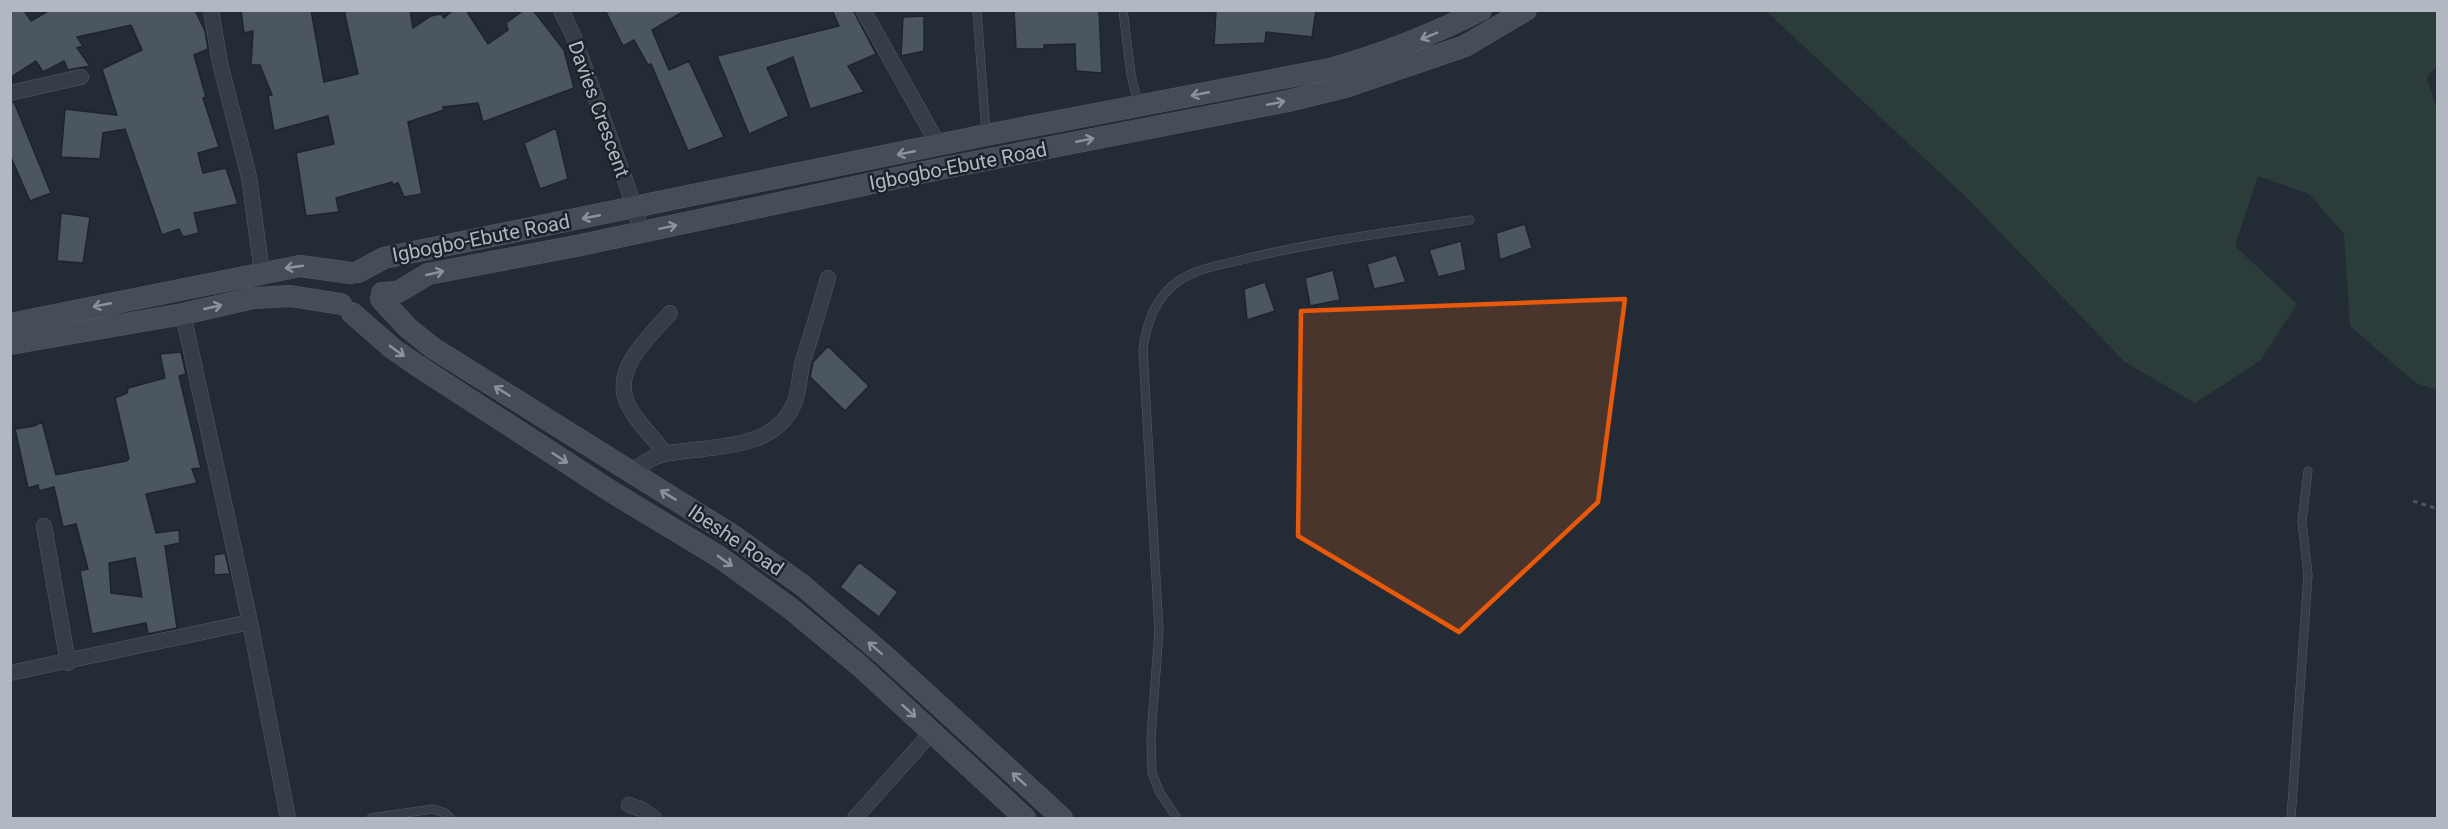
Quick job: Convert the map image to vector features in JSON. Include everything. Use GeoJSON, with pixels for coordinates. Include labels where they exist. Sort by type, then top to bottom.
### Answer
{"type":"FeatureCollection","features":[{"type":"Feature","properties":{"kind":"main road","name":"Igbogbo-Ebute Road"},"geometry":{"type":"LineString","coordinates":[[382,296],[398,292],[428,274],[939,169],[1288,101],[1345,87],[1465,46],[1526,10]]}},
{"type":"Feature","properties":{"kind":"main road","name":"Igbogbo-Ebute Road"},"geometry":{"type":"LineString","coordinates":[[355,272],[384,258],[986,135],[1330,69],[1382,54],[1438,32],[1476,12]]}},
{"type":"Feature","properties":{"kind":"main road"},"geometry":{"type":"LineString","coordinates":[[10,324],[306,266],[372,274],[378,279],[382,296],[373,311],[367,314],[290,296],[253,298],[183,314],[10,344]]}},
{"type":"Feature","properties":{"kind":"main road"},"geometry":{"type":"LineString","coordinates":[[347,308],[339,290],[345,277],[355,272]]}},
{"type":"Feature","properties":{"kind":"main road","name":"Ibeshe Road"},"geometry":{"type":"LineString","coordinates":[[382,296],[408,328],[433,348],[732,535],[802,585],[885,656],[1062,819]]}},
{"type":"Feature","properties":{"kind":"main road","name":"Ibeshe Road"},"geometry":{"type":"LineString","coordinates":[[347,308],[392,348],[418,366],[736,569],[790,608],[860,666],[1025,819]]}},
{"type":"Feature","properties":{"kind":"street"},"geometry":{"type":"LineString","coordinates":[[211,10],[220,63],[249,177],[262,273]]}},
{"type":"Feature","properties":{"kind":"street","name":"Davies Crescent"},"geometry":{"type":"LineString","coordinates":[[561,10],[573,35],[635,208],[641,232]]}},
{"type":"Feature","properties":{"kind":"street"},"geometry":{"type":"LineString","coordinates":[[863,10],[939,146]]}},
{"type":"Feature","properties":{"kind":"street"},"geometry":{"type":"LineString","coordinates":[[10,93],[81,77]]}},
{"type":"Feature","properties":{"kind":"street"},"geometry":{"type":"LineString","coordinates":[[631,473],[643,462],[656,455],[741,445],[766,435],[781,422],[793,406],[802,363],[811,342],[828,278]]}},
{"type":"Feature","properties":{"kind":"street"},"geometry":{"type":"LineString","coordinates":[[666,454],[633,413],[625,397],[624,380],[638,352],[670,313]]}},
{"type":"Feature","properties":{"kind":"street"},"geometry":{"type":"LineString","coordinates":[[183,314],[250,622],[288,819]]}},
{"type":"Feature","properties":{"kind":"street"},"geometry":{"type":"LineString","coordinates":[[44,526],[68,663]]}},
{"type":"Feature","properties":{"kind":"street"},"geometry":{"type":"LineString","coordinates":[[10,673],[68,663],[250,622]]}},
{"type":"Feature","properties":{"kind":"street"},"geometry":{"type":"LineString","coordinates":[[855,819],[932,732]]}},
{"type":"Feature","properties":{"kind":"street"},"geometry":{"type":"LineString","coordinates":[[628,805],[641,809],[654,819]]}},
{"type":"Feature","properties":{"kind":"lane"},"geometry":{"type":"LineString","coordinates":[[977,10],[986,135]]}},
{"type":"Feature","properties":{"kind":"lane"},"geometry":{"type":"LineString","coordinates":[[1123,10],[1131,74],[1138,106]]}},
{"type":"Feature","properties":{"kind":"lane"},"geometry":{"type":"LineString","coordinates":[[1176,819],[1160,793],[1152,773],[1151,759],[1150,737],[1159,631],[1143,350],[1145,330],[1151,315],[1176,282],[1204,269],[1276,251],[1470,219]]}},
{"type":"Feature","properties":{"kind":"lane"},"geometry":{"type":"LineString","coordinates":[[2291,819],[2308,575],[2302,521],[2308,471]]}},
{"type":"Feature","properties":{"kind":"lane"},"geometry":{"type":"LineString","coordinates":[[371,819],[433,809],[445,813],[450,819]]}},
{"type":"Feature","properties":{"kind":"path"},"geometry":{"type":"LineString","coordinates":[[2413,501],[2438,509]]}},
{"type":"Feature","properties":{"kind":"highlighted area"},"geometry":{"type":"Polygon","coordinates":[[[1625,299],[1598,502],[1459,632],[1298,536],[1301,311],[1625,299]]]}},
{"type":"Feature","properties":{"kind":"shaded area"},"geometry":{"type":"Polygon","coordinates":[[[1766,11],[2437,11],[2437,66],[2427,77],[2438,113],[2437,390],[2416,383],[2350,326],[2344,234],[2309,194],[2258,176],[2235,246],[2297,304],[2260,361],[2195,403],[2125,362],[1965,196],[1766,11]]]}},
{"type":"Feature","properties":{"kind":"building"},"geometry":{"type":"Polygon","coordinates":[[[10,10],[24,10],[31,21],[50,10],[195,10],[205,31],[208,49],[194,55],[206,97],[203,98],[219,147],[198,153],[203,173],[226,168],[238,204],[194,213],[199,233],[183,237],[179,229],[162,235],[125,129],[103,133],[100,159],[61,157],[65,109],[117,115],[102,69],[142,50],[131,25],[77,37],[83,46],[77,48],[90,66],[68,70],[64,61],[43,72],[36,61],[10,78],[10,10]]]}},
{"type":"Feature","properties":{"kind":"building"},"geometry":{"type":"Polygon","coordinates":[[[241,10],[311,10],[324,82],[358,74],[344,10],[410,10],[413,28],[431,16],[441,14],[444,18],[453,10],[466,10],[488,44],[508,30],[506,23],[524,10],[533,10],[564,50],[574,88],[483,122],[478,103],[443,107],[444,110],[408,122],[422,194],[404,197],[398,183],[392,185],[392,182],[336,198],[339,212],[306,216],[296,153],[334,144],[328,116],[274,131],[268,96],[272,95],[260,65],[251,65],[253,31],[244,33],[241,10]]]}},
{"type":"Feature","properties":{"kind":"building"},"geometry":{"type":"Polygon","coordinates":[[[605,10],[686,10],[652,30],[669,70],[689,61],[724,137],[688,151],[651,64],[648,65],[634,40],[623,46],[605,10]]]}},
{"type":"Feature","properties":{"kind":"building"},"geometry":{"type":"Polygon","coordinates":[[[832,10],[853,10],[876,54],[848,66],[864,92],[810,109],[793,57],[767,68],[789,116],[749,134],[717,56],[839,26],[832,10]]]}},
{"type":"Feature","properties":{"kind":"building"},"geometry":{"type":"Polygon","coordinates":[[[1014,10],[1099,10],[1102,73],[1076,71],[1075,44],[1044,45],[1044,49],[1016,49],[1014,10]]]}},
{"type":"Feature","properties":{"kind":"building"},"geometry":{"type":"Polygon","coordinates":[[[1216,10],[1316,10],[1312,37],[1266,32],[1265,43],[1214,45],[1216,10]]]}},
{"type":"Feature","properties":{"kind":"building"},"geometry":{"type":"Polygon","coordinates":[[[924,16],[924,51],[901,56],[903,17],[924,16]]]}},
{"type":"Feature","properties":{"kind":"building"},"geometry":{"type":"Polygon","coordinates":[[[14,102],[51,193],[30,201],[10,155],[10,103],[14,102]]]}},
{"type":"Feature","properties":{"kind":"building"},"geometry":{"type":"Polygon","coordinates":[[[556,128],[568,179],[540,189],[524,143],[556,128]]]}},
{"type":"Feature","properties":{"kind":"building"},"geometry":{"type":"Polygon","coordinates":[[[61,213],[90,217],[83,263],[57,261],[61,213]]]}},
{"type":"Feature","properties":{"kind":"building"},"geometry":{"type":"Polygon","coordinates":[[[1525,224],[1532,248],[1500,260],[1496,233],[1525,224]]]}},
{"type":"Feature","properties":{"kind":"building"},"geometry":{"type":"Polygon","coordinates":[[[1461,241],[1466,270],[1438,277],[1429,250],[1461,241]]]}},
{"type":"Feature","properties":{"kind":"building"},"geometry":{"type":"Polygon","coordinates":[[[1396,255],[1406,282],[1374,289],[1367,264],[1396,255]]]}},
{"type":"Feature","properties":{"kind":"building"},"geometry":{"type":"Polygon","coordinates":[[[1333,270],[1340,300],[1310,306],[1305,278],[1333,270]]]}},
{"type":"Feature","properties":{"kind":"building"},"geometry":{"type":"Polygon","coordinates":[[[1265,282],[1275,311],[1247,320],[1244,289],[1265,282]]]}},
{"type":"Feature","properties":{"kind":"building"},"geometry":{"type":"Polygon","coordinates":[[[828,346],[869,386],[845,411],[810,377],[813,362],[828,346]]]}},
{"type":"Feature","properties":{"kind":"building"},"geometry":{"type":"Polygon","coordinates":[[[181,352],[186,374],[179,376],[201,468],[192,469],[197,483],[146,494],[156,533],[179,530],[180,543],[165,546],[177,628],[148,634],[146,623],[92,634],[80,571],[88,569],[76,524],[63,527],[54,487],[39,491],[38,485],[28,488],[15,429],[34,426],[42,422],[56,475],[126,461],[129,459],[115,398],[127,393],[128,388],[165,378],[160,354],[181,352]],[[135,558],[109,563],[111,593],[142,597],[135,558]]]}},
{"type":"Feature","properties":{"kind":"building"},"geometry":{"type":"Polygon","coordinates":[[[225,553],[230,574],[214,575],[214,555],[225,553]]]}},
{"type":"Feature","properties":{"kind":"building"},"geometry":{"type":"Polygon","coordinates":[[[859,562],[898,592],[879,617],[840,587],[859,562]]]}}]}
